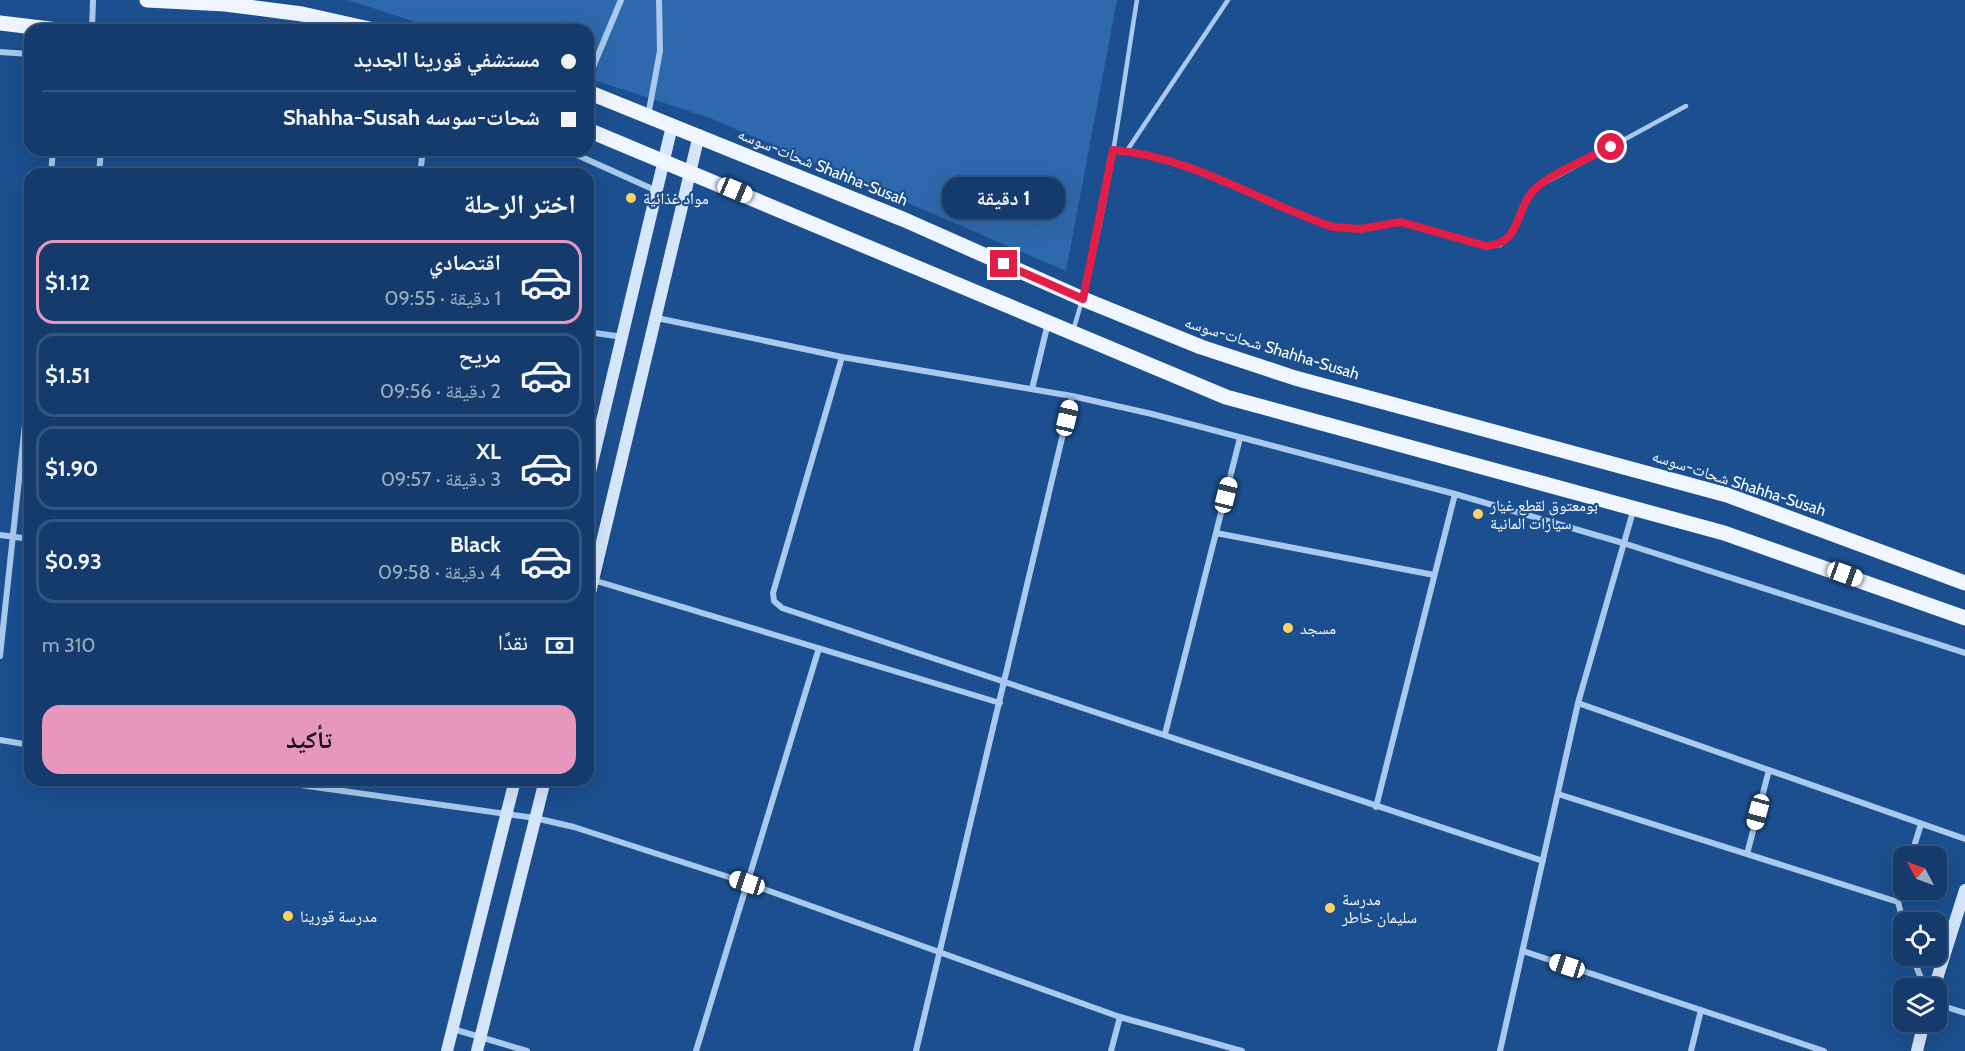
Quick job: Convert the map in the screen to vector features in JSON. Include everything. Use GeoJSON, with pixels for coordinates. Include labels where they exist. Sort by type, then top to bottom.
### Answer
{"type":"FeatureCollection","features":[{"type":"Feature","properties":{"kind":"main road"},"geometry":{"type":"LineString","coordinates":[[147,0],[265,9],[347,24]]}},
{"type":"Feature","properties":{"kind":"main road"},"geometry":{"type":"LineString","coordinates":[[0,23],[24,26]]}},
{"type":"Feature","properties":{"kind":"main road","name":"شحات-سوسه Shahha-Susah"},"geometry":{"type":"LineString","coordinates":[[594,94],[905,220],[1083,299],[1201,347],[1295,378],[1727,495],[1965,583]]}},
{"type":"Feature","properties":{"kind":"main road"},"geometry":{"type":"LineString","coordinates":[[594,132],[691,171],[1192,383],[1266,409],[1724,533],[1965,618]]}},
{"type":"Feature","properties":{"kind":"street"},"geometry":{"type":"LineString","coordinates":[[92,24],[93,0]]}},
{"type":"Feature","properties":{"kind":"street"},"geometry":{"type":"LineString","coordinates":[[594,65],[621,0]]}},
{"type":"Feature","properties":{"kind":"street"},"geometry":{"type":"LineString","coordinates":[[648,117],[660,51],[658,0]]}},
{"type":"Feature","properties":{"kind":"street"},"geometry":{"type":"LineString","coordinates":[[0,52],[24,54]]}},
{"type":"Feature","properties":{"kind":"street"},"geometry":{"type":"LineString","coordinates":[[594,456],[672,126]]}},
{"type":"Feature","properties":{"kind":"street"},"geometry":{"type":"LineString","coordinates":[[594,576],[699,135]]}},
{"type":"Feature","properties":{"kind":"street"},"geometry":{"type":"LineString","coordinates":[[579,156],[657,191]]}},
{"type":"Feature","properties":{"kind":"street"},"geometry":{"type":"LineString","coordinates":[[657,318],[842,357],[1072,396],[1152,414],[1455,494],[1623,543],[1965,653]]}},
{"type":"Feature","properties":{"kind":"street"},"geometry":{"type":"LineString","coordinates":[[1032,389],[1048,323]]}},
{"type":"Feature","properties":{"kind":"street"},"geometry":{"type":"LineString","coordinates":[[594,333],[624,337]]}},
{"type":"Feature","properties":{"kind":"street"},"geometry":{"type":"LineString","coordinates":[[842,357],[773,593],[774,601],[782,608],[1543,861]]}},
{"type":"Feature","properties":{"kind":"street"},"geometry":{"type":"LineString","coordinates":[[916,1051],[1072,396]]}},
{"type":"Feature","properties":{"kind":"street"},"geometry":{"type":"LineString","coordinates":[[0,656],[24,430]]}},
{"type":"Feature","properties":{"kind":"street"},"geometry":{"type":"LineString","coordinates":[[1165,734],[1240,438]]}},
{"type":"Feature","properties":{"kind":"street"},"geometry":{"type":"LineString","coordinates":[[1376,807],[1455,494]]}},
{"type":"Feature","properties":{"kind":"street"},"geometry":{"type":"LineString","coordinates":[[1500,1051],[1578,703],[1634,507]]}},
{"type":"Feature","properties":{"kind":"street"},"geometry":{"type":"LineString","coordinates":[[1216,533],[1434,575]]}},
{"type":"Feature","properties":{"kind":"street"},"geometry":{"type":"LineString","coordinates":[[0,535],[24,538]]}},
{"type":"Feature","properties":{"kind":"street"},"geometry":{"type":"LineString","coordinates":[[594,580],[1000,703]]}},
{"type":"Feature","properties":{"kind":"street"},"geometry":{"type":"LineString","coordinates":[[696,1051],[819,648]]}},
{"type":"Feature","properties":{"kind":"street"},"geometry":{"type":"LineString","coordinates":[[1578,703],[1965,839]]}},
{"type":"Feature","properties":{"kind":"street"},"geometry":{"type":"LineString","coordinates":[[0,740],[24,743]]}},
{"type":"Feature","properties":{"kind":"street"},"geometry":{"type":"LineString","coordinates":[[1747,854],[1769,770]]}},
{"type":"Feature","properties":{"kind":"street"},"geometry":{"type":"LineString","coordinates":[[306,786],[535,818],[574,827],[747,883],[1120,1017],[1242,1051]]}},
{"type":"Feature","properties":{"kind":"street"},"geometry":{"type":"LineString","coordinates":[[447,1051],[513,786]]}},
{"type":"Feature","properties":{"kind":"street"},"geometry":{"type":"LineString","coordinates":[[477,1051],[543,786]]}},
{"type":"Feature","properties":{"kind":"street"},"geometry":{"type":"LineString","coordinates":[[1558,794],[1899,902],[1901,912]]}},
{"type":"Feature","properties":{"kind":"street"},"geometry":{"type":"LineString","coordinates":[[1914,846],[1921,824]]}},
{"type":"Feature","properties":{"kind":"street"},"geometry":{"type":"LineString","coordinates":[[1937,978],[1965,890]]}},
{"type":"Feature","properties":{"kind":"street"},"geometry":{"type":"LineString","coordinates":[[1523,951],[1824,1051]]}},
{"type":"Feature","properties":{"kind":"street"},"geometry":{"type":"LineString","coordinates":[[1947,1007],[1965,1013]]}},
{"type":"Feature","properties":{"kind":"street"},"geometry":{"type":"LineString","coordinates":[[1691,1051],[1701,1010]]}},
{"type":"Feature","properties":{"kind":"street"},"geometry":{"type":"LineString","coordinates":[[1111,1051],[1120,1017]]}},
{"type":"Feature","properties":{"kind":"street"},"geometry":{"type":"LineString","coordinates":[[453,1029],[527,1051]]}},
{"type":"Feature","properties":{"kind":"street"},"geometry":{"type":"LineString","coordinates":[[1917,1051],[1922,1032]]}},
{"type":"Feature","properties":{"kind":"lane"},"geometry":{"type":"LineString","coordinates":[[1072,333],[1083,299],[1113,150],[1137,0]]}},
{"type":"Feature","properties":{"kind":"lane"},"geometry":{"type":"LineString","coordinates":[[1126,152],[1228,0]]}},
{"type":"Feature","properties":{"kind":"lane"},"geometry":{"type":"LineString","coordinates":[[1113,150],[1184,164],[1333,227],[1360,229],[1401,222],[1486,246],[1500,245],[1513,233],[1521,210],[1537,187],[1686,106]]}},
{"type":"Feature","properties":{"kind":"shaded area"},"geometry":{"type":"Polygon","coordinates":[[[348,0],[1117,0],[1066,271],[710,118],[594,80],[594,24],[422,24],[348,0]]]}},
{"type":"Feature","properties":{"kind":"place","name":"مواد غذائية"},"geometry":{"type":"Point","coordinates":[631,198]}},
{"type":"Feature","properties":{"kind":"place","name":"بومعتوق لقطع غيار سيارات المانية"},"geometry":{"type":"Point","coordinates":[1478,514]}},
{"type":"Feature","properties":{"kind":"place","name":"مسجد"},"geometry":{"type":"Point","coordinates":[1288,628]}},
{"type":"Feature","properties":{"kind":"place","name":"مدرسة سليمان خاطر"},"geometry":{"type":"Point","coordinates":[1330,908]}},
{"type":"Feature","properties":{"kind":"place","name":"مدرسة قورينا"},"geometry":{"type":"Point","coordinates":[288,916]}},
{"type":"Feature","properties":{"kind":"route"},"geometry":{"type":"LineString","coordinates":[[1004,264],[1083,299],[1113,150],[1148,155],[1184,164],[1333,227],[1360,229],[1401,222],[1486,246],[1500,245],[1513,233],[1521,210],[1537,187],[1611,147]]}}]}
